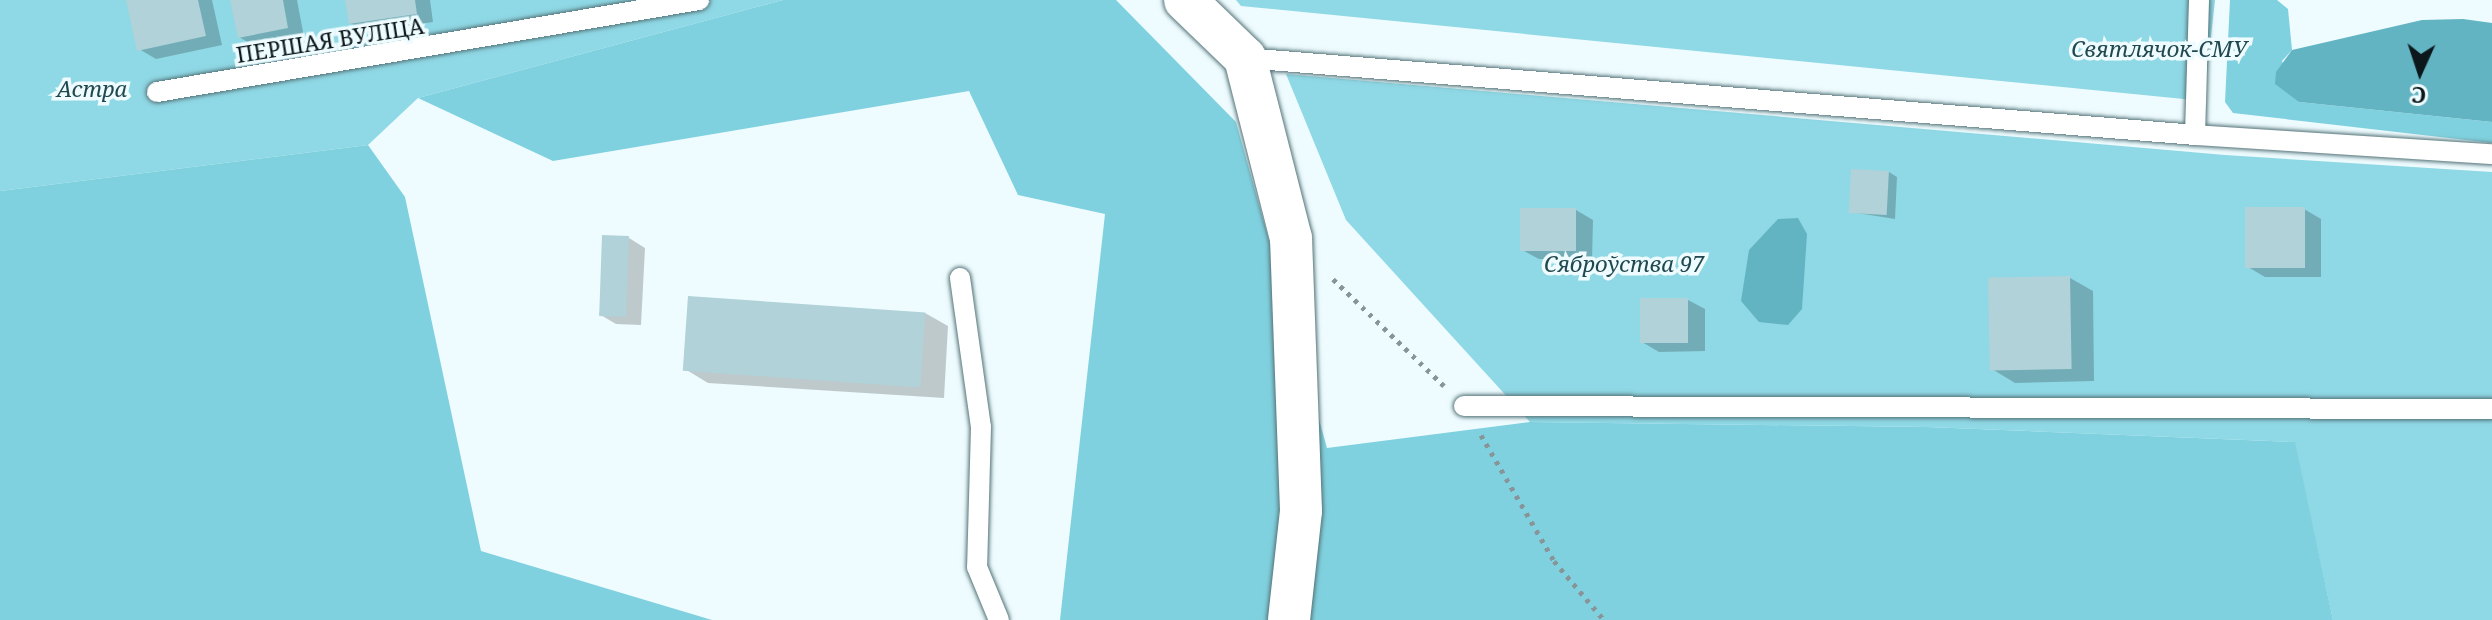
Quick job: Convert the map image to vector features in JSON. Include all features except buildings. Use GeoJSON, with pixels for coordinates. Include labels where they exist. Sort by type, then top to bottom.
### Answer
{"type":"FeatureCollection","features":[{"type":"Feature","properties":{"kind":"street"},"geometry":{"type":"LineString","coordinates":[[1185,0],[1245,58],[1291,238],[1301,511],[1289,620]]}},
{"type":"Feature","properties":{"kind":"lane","name":"ПЕРШАЯ ВУЛІЦА"},"geometry":{"type":"LineString","coordinates":[[157,92],[699,0]]}},
{"type":"Feature","properties":{"kind":"lane"},"geometry":{"type":"LineString","coordinates":[[2195,135],[2199,0]]}},
{"type":"Feature","properties":{"kind":"lane"},"geometry":{"type":"LineString","coordinates":[[1245,58],[2195,135],[2492,154]]}},
{"type":"Feature","properties":{"kind":"lane"},"geometry":{"type":"LineString","coordinates":[[960,278],[981,427],[977,567],[999,620]]}},
{"type":"Feature","properties":{"kind":"lane"},"geometry":{"type":"LineString","coordinates":[[1464,406],[2492,409]]}},
{"type":"Feature","properties":{"kind":"green space","name":"Астра"},"geometry":{"type":"Polygon","coordinates":[[[0,0],[783,0],[418,98],[368,145],[0,191],[0,0]]]}},
{"type":"Feature","properties":{"kind":"green space","name":"Святлячок-СМУ"},"geometry":{"type":"Polygon","coordinates":[[[1236,0],[2215,0],[2204,101],[1241,6],[1236,0]]]}},
{"type":"Feature","properties":{"kind":"green space","name":"Сяброўства 97"},"geometry":{"type":"Polygon","coordinates":[[[1286,74],[2225,155],[2492,172],[2492,620],[2333,620],[2294,442],[1927,427],[1530,422],[1346,220],[1286,74]]]}},
{"type":"Feature","properties":{"kind":"shaded area"},"geometry":{"type":"Polygon","coordinates":[[[783,0],[1116,0],[1236,122],[1327,448],[1530,422],[1927,427],[2295,442],[2333,620],[1060,620],[1105,214],[1018,195],[969,91],[553,161],[418,98],[783,0]]]}},
{"type":"Feature","properties":{"kind":"shaded area"},"geometry":{"type":"Polygon","coordinates":[[[2230,0],[2277,0],[2288,9],[2292,50],[2282,61],[2299,102],[2492,122],[2492,143],[2233,113],[2225,102],[2230,0]]]}},
{"type":"Feature","properties":{"kind":"shaded area"},"geometry":{"type":"Polygon","coordinates":[[[2463,19],[2492,23],[2492,122],[2299,102],[2275,84],[2276,72],[2292,50],[2422,20],[2463,19]]]}},
{"type":"Feature","properties":{"kind":"shaded area"},"geometry":{"type":"Polygon","coordinates":[[[368,145],[405,197],[481,551],[712,620],[0,620],[0,191],[368,145]]]}},
{"type":"Feature","properties":{"kind":"shaded area"},"geometry":{"type":"Polygon","coordinates":[[[1798,218],[1807,234],[1802,309],[1788,325],[1759,322],[1741,301],[1749,250],[1778,219],[1798,218]]]}}]}
